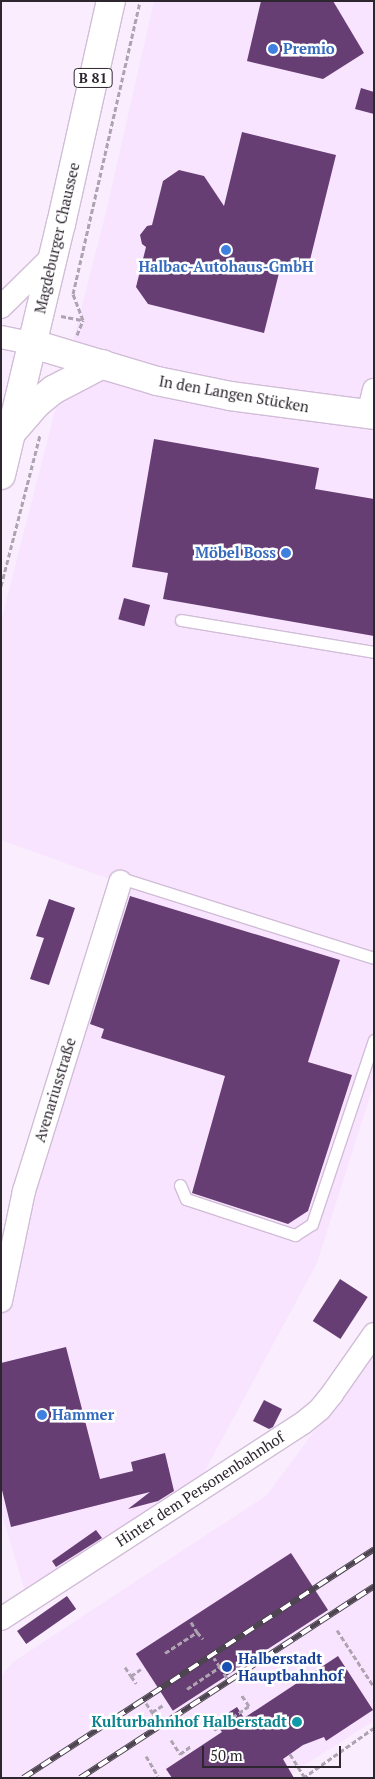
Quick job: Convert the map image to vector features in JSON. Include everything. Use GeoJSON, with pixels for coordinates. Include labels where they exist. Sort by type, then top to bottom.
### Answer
{"type":"FeatureCollection","features":[{"type":"Feature","properties":{"kind":"main road","name":"Magdeburger Chaussee"},"geometry":{"type":"LineString","coordinates":[[1,474],[54,255],[111,1]]}},
{"type":"Feature","properties":{"kind":"main road","name":"In den Langen Stücken"},"geometry":{"type":"LineString","coordinates":[[33,344],[157,381],[230,396],[372,406]]}},
{"type":"Feature","properties":{"kind":"main road"},"geometry":{"type":"LineString","coordinates":[[11,433],[38,403],[53,390],[103,364]]}},
{"type":"Feature","properties":{"kind":"street"},"geometry":{"type":"LineString","coordinates":[[1,307],[54,255]]}},
{"type":"Feature","properties":{"kind":"street"},"geometry":{"type":"LineString","coordinates":[[1,337],[33,344]]}},
{"type":"Feature","properties":{"kind":"street","name":"Avenariusstraße"},"geometry":{"type":"LineString","coordinates":[[1,1301],[24,1191],[120,882]]}},
{"type":"Feature","properties":{"kind":"street","name":"Hinter dem Personenbahnhof"},"geometry":{"type":"LineString","coordinates":[[1,1619],[303,1423],[320,1409],[332,1394],[374,1334]]}},
{"type":"Feature","properties":{"kind":"lane"},"geometry":{"type":"LineString","coordinates":[[181,620],[374,652]]}},
{"type":"Feature","properties":{"kind":"lane"},"geometry":{"type":"LineString","coordinates":[[120,882],[127,880],[374,958]]}},
{"type":"Feature","properties":{"kind":"lane"},"geometry":{"type":"LineString","coordinates":[[180,1185],[186,1199],[295,1235],[312,1224],[374,1040]]}},
{"type":"Feature","properties":{"kind":"path"},"geometry":{"type":"LineString","coordinates":[[69,354],[83,320],[73,294],[140,1]]}},
{"type":"Feature","properties":{"kind":"path"},"geometry":{"type":"LineString","coordinates":[[1,586],[42,428]]}},
{"type":"Feature","properties":{"kind":"path"},"geometry":{"type":"LineString","coordinates":[[191,1622],[202,1640]]}},
{"type":"Feature","properties":{"kind":"path"},"geometry":{"type":"LineString","coordinates":[[336,1630],[374,1687]]}},
{"type":"Feature","properties":{"kind":"path"},"geometry":{"type":"LineString","coordinates":[[165,1653],[198,1632]]}},
{"type":"Feature","properties":{"kind":"path"},"geometry":{"type":"LineString","coordinates":[[214,1658],[227,1678]]}},
{"type":"Feature","properties":{"kind":"path"},"geometry":{"type":"LineString","coordinates":[[125,1667],[136,1683]]}},
{"type":"Feature","properties":{"kind":"path"},"geometry":{"type":"LineString","coordinates":[[187,1689],[220,1667]]}},
{"type":"Feature","properties":{"kind":"path"},"geometry":{"type":"LineString","coordinates":[[131,1676],[141,1669]]}},
{"type":"Feature","properties":{"kind":"path"},"geometry":{"type":"LineString","coordinates":[[214,1730],[249,1706],[241,1694]]}},
{"type":"Feature","properties":{"kind":"path"},"geometry":{"type":"LineString","coordinates":[[146,1703],[159,1722]]}},
{"type":"Feature","properties":{"kind":"path"},"geometry":{"type":"LineString","coordinates":[[152,1712],[163,1705]]}},
{"type":"Feature","properties":{"kind":"path"},"geometry":{"type":"LineString","coordinates":[[290,1754],[304,1777],[374,1728]]}},
{"type":"Feature","properties":{"kind":"path"},"geometry":{"type":"LineString","coordinates":[[170,1740],[180,1754],[191,1746]]}},
{"type":"Feature","properties":{"kind":"path"},"geometry":{"type":"LineString","coordinates":[[146,1756],[158,1776]]}},
{"type":"Feature","properties":{"kind":"shaded area"},"geometry":{"type":"Polygon","coordinates":[[[154,1],[374,1],[374,1084],[317,1263],[200,1480],[25,1591],[1,1512],[1,1230],[28,1236],[36,1170],[129,886],[1,840],[1,621],[106,212],[154,1]]]}},
{"type":"Feature","properties":{"kind":"shaded area"},"geometry":{"type":"Polygon","coordinates":[[[374,1350],[374,1721],[284,1778],[1,1778],[1,1676],[13,1662],[267,1495],[374,1350]]]}},
{"type":"Feature","properties":{"kind":"building"},"geometry":{"type":"Polygon","coordinates":[[[261,1],[333,1],[364,53],[323,79],[247,61],[261,1]]]}},
{"type":"Feature","properties":{"kind":"building"},"geometry":{"type":"Polygon","coordinates":[[[361,88],[374,92],[374,114],[355,109],[361,88]]]}},
{"type":"Feature","properties":{"kind":"building"},"geometry":{"type":"Polygon","coordinates":[[[242,132],[336,155],[309,264],[280,269],[264,333],[148,304],[136,287],[146,247],[142,244],[140,235],[147,226],[152,225],[163,181],[179,170],[204,176],[224,206],[242,132]]]}},
{"type":"Feature","properties":{"kind":"building"},"geometry":{"type":"Polygon","coordinates":[[[154,439],[319,468],[315,489],[374,499],[374,636],[163,599],[168,573],[132,567],[154,439]]]}},
{"type":"Feature","properties":{"kind":"building"},"geometry":{"type":"Polygon","coordinates":[[[124,598],[150,605],[144,626],[118,619],[124,598]]]}},
{"type":"Feature","properties":{"kind":"building"},"geometry":{"type":"Polygon","coordinates":[[[130,896],[340,960],[308,1062],[352,1075],[308,1211],[288,1224],[192,1193],[225,1076],[101,1038],[104,1029],[90,1024],[130,896]]]}},
{"type":"Feature","properties":{"kind":"building"},"geometry":{"type":"Polygon","coordinates":[[[49,899],[75,908],[49,985],[30,979],[44,938],[36,936],[49,899]]]}},
{"type":"Feature","properties":{"kind":"building"},"geometry":{"type":"Polygon","coordinates":[[[340,1279],[368,1297],[340,1339],[313,1321],[340,1279]]]}},
{"type":"Feature","properties":{"kind":"building","name":"Hammer"},"geometry":{"type":"Polygon","coordinates":[[[66,1347],[100,1479],[133,1471],[131,1462],[165,1453],[174,1491],[158,1501],[128,1509],[150,1492],[11,1527],[1,1486],[1,1363],[66,1347]]]}},
{"type":"Feature","properties":{"kind":"building"},"geometry":{"type":"Polygon","coordinates":[[[264,1400],[282,1409],[273,1427],[269,1429],[253,1421],[264,1400]]]}},
{"type":"Feature","properties":{"kind":"building"},"geometry":{"type":"Polygon","coordinates":[[[96,1530],[102,1538],[56,1567],[52,1561],[96,1530]]]}},
{"type":"Feature","properties":{"kind":"building"},"geometry":{"type":"Polygon","coordinates":[[[291,1553],[328,1610],[173,1711],[136,1654],[291,1553]]]}},
{"type":"Feature","properties":{"kind":"building"},"geometry":{"type":"Polygon","coordinates":[[[67,1596],[76,1609],[26,1644],[17,1631],[67,1596]]]}},
{"type":"Feature","properties":{"kind":"building","name":"Kulturbahnhof Halberstadt"},"geometry":{"type":"Polygon","coordinates":[[[338,1656],[373,1710],[326,1741],[324,1737],[303,1745],[283,1759],[294,1778],[172,1778],[166,1769],[222,1732],[214,1722],[237,1707],[244,1718],[338,1656]]]}},
{"type":"Feature","properties":{"kind":"railway"},"geometry":{"type":"LineString","coordinates":[[23,1778],[374,1549]]}},
{"type":"Feature","properties":{"kind":"railway"},"geometry":{"type":"LineString","coordinates":[[80,1778],[374,1586]]}},
{"type":"Feature","properties":{"kind":"place","name":"Premio"},"geometry":{"type":"Point","coordinates":[273,49]}},
{"type":"Feature","properties":{"kind":"place","name":"Halbac-Autohaus-GmbH"},"geometry":{"type":"Point","coordinates":[226,250]}},
{"type":"Feature","properties":{"kind":"place","name":"Möbel Boss"},"geometry":{"type":"Point","coordinates":[286,553]}},
{"type":"Feature","properties":{"kind":"place","name":"Hammer"},"geometry":{"type":"Point","coordinates":[42,1415]}},
{"type":"Feature","properties":{"kind":"place","name":"Halberstadt Hauptbahnhof"},"geometry":{"type":"Point","coordinates":[227,1667]}},
{"type":"Feature","properties":{"kind":"place","name":"Kulturbahnhof Halberstadt"},"geometry":{"type":"Point","coordinates":[297,1722]}}]}
